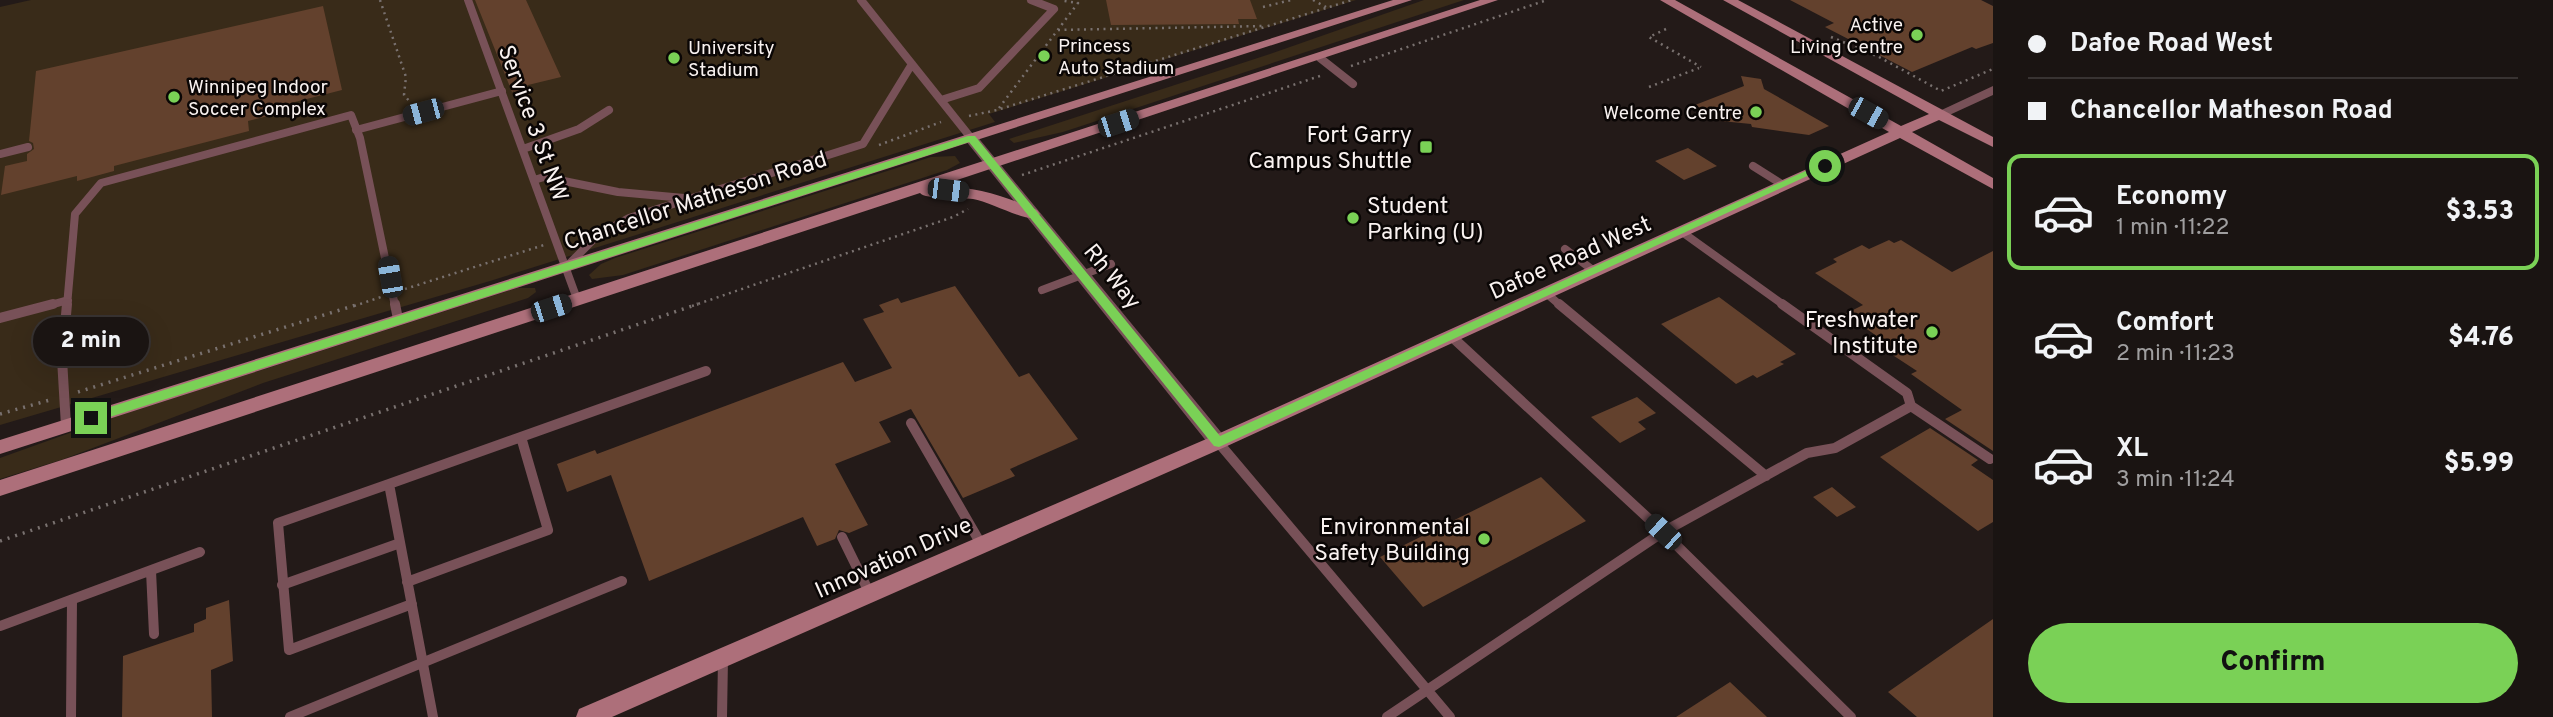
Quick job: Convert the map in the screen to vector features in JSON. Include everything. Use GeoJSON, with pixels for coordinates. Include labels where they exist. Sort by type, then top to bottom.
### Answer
{"type":"FeatureCollection","features":[{"type":"Feature","properties":{"kind":"main road","name":"Chancellor Matheson Road"},"geometry":{"type":"LineString","coordinates":[[0,447],[1406,0]]}},
{"type":"Feature","properties":{"kind":"main road"},"geometry":{"type":"LineString","coordinates":[[0,488],[1492,0]]}},
{"type":"Feature","properties":{"kind":"main road"},"geometry":{"type":"LineString","coordinates":[[1666,0],[1993,184]]}},
{"type":"Feature","properties":{"kind":"main road"},"geometry":{"type":"LineString","coordinates":[[1729,0],[1993,143]]}},
{"type":"Feature","properties":{"kind":"main road","name":"Dafoe Road West"},"geometry":{"type":"LineString","coordinates":[[1219,442],[1940,114]]}},
{"type":"Feature","properties":{"kind":"main road"},"geometry":{"type":"LineString","coordinates":[[888,197],[948,190],[1001,200],[1032,214]]}},
{"type":"Feature","properties":{"kind":"main road","name":"Innovation Drive"},"geometry":{"type":"LineString","coordinates":[[587,717],[1219,442]]}},
{"type":"Feature","properties":{"kind":"street"},"geometry":{"type":"LineString","coordinates":[[1940,114],[1993,90]]}},
{"type":"Feature","properties":{"kind":"street","name":"Rh Way"},"geometry":{"type":"LineString","coordinates":[[971,138],[1219,442]]}},
{"type":"Feature","properties":{"kind":"lane","name":"Service 3 St NW"},"geometry":{"type":"LineString","coordinates":[[468,0],[577,299]]}},
{"type":"Feature","properties":{"kind":"lane"},"geometry":{"type":"LineString","coordinates":[[861,0],[971,138]]}},
{"type":"Feature","properties":{"kind":"lane"},"geometry":{"type":"LineString","coordinates":[[941,100],[979,88],[1054,9],[1031,0]]}},
{"type":"Feature","properties":{"kind":"lane"},"geometry":{"type":"LineString","coordinates":[[1320,58],[1353,84]]}},
{"type":"Feature","properties":{"kind":"lane"},"geometry":{"type":"LineString","coordinates":[[566,267],[598,235],[629,218],[863,144],[912,64]]}},
{"type":"Feature","properties":{"kind":"lane"},"geometry":{"type":"LineString","coordinates":[[356,130],[502,90]]}},
{"type":"Feature","properties":{"kind":"lane"},"geometry":{"type":"LineString","coordinates":[[523,149],[569,135],[609,110]]}},
{"type":"Feature","properties":{"kind":"lane"},"geometry":{"type":"LineString","coordinates":[[66,426],[62,359],[75,214],[101,183],[351,115],[398,319]]}},
{"type":"Feature","properties":{"kind":"lane"},"geometry":{"type":"LineString","coordinates":[[0,154],[28,147]]}},
{"type":"Feature","properties":{"kind":"lane"},"geometry":{"type":"LineString","coordinates":[[1753,166],[1783,185]]}},
{"type":"Feature","properties":{"kind":"lane"},"geometry":{"type":"LineString","coordinates":[[534,180],[544,177],[618,192],[691,198]]}},
{"type":"Feature","properties":{"kind":"lane"},"geometry":{"type":"LineString","coordinates":[[1682,232],[1907,393],[1911,406],[1990,459]]}},
{"type":"Feature","properties":{"kind":"lane"},"geometry":{"type":"LineString","coordinates":[[1565,249],[1594,271]]}},
{"type":"Feature","properties":{"kind":"lane"},"geometry":{"type":"LineString","coordinates":[[1042,290],[1111,264]]}},
{"type":"Feature","properties":{"kind":"lane"},"geometry":{"type":"LineString","coordinates":[[1546,293],[1766,476]]}},
{"type":"Feature","properties":{"kind":"lane"},"geometry":{"type":"LineString","coordinates":[[0,318],[68,300]]}},
{"type":"Feature","properties":{"kind":"lane"},"geometry":{"type":"LineString","coordinates":[[1451,336],[1663,532],[1852,717]]}},
{"type":"Feature","properties":{"kind":"lane"},"geometry":{"type":"LineString","coordinates":[[412,604],[289,650],[278,523],[706,371]]}},
{"type":"Feature","properties":{"kind":"lane"},"geometry":{"type":"LineString","coordinates":[[1387,717],[1663,532],[1807,453],[1835,448],[1911,406]]}},
{"type":"Feature","properties":{"kind":"lane"},"geometry":{"type":"LineString","coordinates":[[911,424],[981,544]]}},
{"type":"Feature","properties":{"kind":"lane"},"geometry":{"type":"LineString","coordinates":[[407,582],[548,530],[521,437]]}},
{"type":"Feature","properties":{"kind":"lane"},"geometry":{"type":"LineString","coordinates":[[1219,442],[1450,717]]}},
{"type":"Feature","properties":{"kind":"lane"},"geometry":{"type":"LineString","coordinates":[[389,484],[433,717]]}},
{"type":"Feature","properties":{"kind":"lane"},"geometry":{"type":"LineString","coordinates":[[842,537],[870,594]]}},
{"type":"Feature","properties":{"kind":"lane"},"geometry":{"type":"LineString","coordinates":[[282,585],[400,543]]}},
{"type":"Feature","properties":{"kind":"lane"},"geometry":{"type":"LineString","coordinates":[[0,626],[200,552]]}},
{"type":"Feature","properties":{"kind":"lane"},"geometry":{"type":"LineString","coordinates":[[151,571],[154,634]]}},
{"type":"Feature","properties":{"kind":"lane"},"geometry":{"type":"LineString","coordinates":[[290,717],[622,581]]}},
{"type":"Feature","properties":{"kind":"lane"},"geometry":{"type":"LineString","coordinates":[[71,717],[72,600]]}},
{"type":"Feature","properties":{"kind":"lane"},"geometry":{"type":"LineString","coordinates":[[722,717],[723,659]]}},
{"type":"Feature","properties":{"kind":"path"},"geometry":{"type":"LineString","coordinates":[[380,0],[405,77],[404,94],[423,112]]}},
{"type":"Feature","properties":{"kind":"path"},"geometry":{"type":"LineString","coordinates":[[971,138],[997,110],[1078,4],[1061,0]]}},
{"type":"Feature","properties":{"kind":"path"},"geometry":{"type":"LineString","coordinates":[[1264,7],[1291,0]]}},
{"type":"Feature","properties":{"kind":"path"},"geometry":{"type":"LineString","coordinates":[[1313,0],[1327,8]]}},
{"type":"Feature","properties":{"kind":"path"},"geometry":{"type":"LineString","coordinates":[[1327,8],[1343,0]]}},
{"type":"Feature","properties":{"kind":"path"},"geometry":{"type":"LineString","coordinates":[[997,110],[1352,0]]}},
{"type":"Feature","properties":{"kind":"path"},"geometry":{"type":"LineString","coordinates":[[1005,180],[1547,0]]}},
{"type":"Feature","properties":{"kind":"path"},"geometry":{"type":"LineString","coordinates":[[1058,30],[1269,26]]}},
{"type":"Feature","properties":{"kind":"path"},"geometry":{"type":"LineString","coordinates":[[1649,87],[1701,67],[1649,37],[1666,30]]}},
{"type":"Feature","properties":{"kind":"path"},"geometry":{"type":"LineString","coordinates":[[1941,91],[1993,69]]}},
{"type":"Feature","properties":{"kind":"path"},"geometry":{"type":"LineString","coordinates":[[0,541],[953,217],[968,209],[979,194]]}},
{"type":"Feature","properties":{"kind":"path"},"geometry":{"type":"LineString","coordinates":[[0,414],[556,242]]}},
{"type":"Feature","properties":{"kind":"shaded area"},"geometry":{"type":"Polygon","coordinates":[[[31,0],[1356,0],[989,114],[995,122],[490,281],[0,425],[0,7],[31,0]]]}},
{"type":"Feature","properties":{"kind":"shaded area"},"geometry":{"type":"Polygon","coordinates":[[[1424,0],[1464,0],[1063,132],[1014,143],[1009,139],[1270,54],[1424,0]]]}},
{"type":"Feature","properties":{"kind":"shaded area"},"geometry":{"type":"Polygon","coordinates":[[[955,156],[960,163],[947,170],[623,275],[592,279],[589,275],[601,264],[615,258],[931,157],[955,156]]]}},
{"type":"Feature","properties":{"kind":"shaded area"},"geometry":{"type":"Polygon","coordinates":[[[517,288],[535,288],[536,292],[528,298],[263,383],[64,459],[0,479],[0,458],[103,421],[517,288]]]}},
{"type":"Feature","properties":{"kind":"building"},"geometry":{"type":"Polygon","coordinates":[[[475,0],[526,0],[561,77],[528,85],[516,95],[512,92],[475,0]]]}},
{"type":"Feature","properties":{"kind":"building"},"geometry":{"type":"Polygon","coordinates":[[[1106,0],[1250,0],[1257,19],[1238,19],[1239,24],[1111,25],[1106,0]]]}},
{"type":"Feature","properties":{"kind":"building","name":"Active Living Centre"},"geometry":{"type":"Polygon","coordinates":[[[1790,0],[1981,0],[1993,6],[1993,43],[1976,49],[1972,47],[1912,72],[1825,27],[1834,23],[1790,0]]]}},
{"type":"Feature","properties":{"kind":"building","name":"Winnipeg Indoor Soccer Complex"},"geometry":{"type":"Polygon","coordinates":[[[323,6],[342,90],[287,104],[288,111],[248,121],[249,131],[114,166],[114,171],[77,181],[77,176],[1,195],[5,166],[27,161],[27,154],[34,149],[33,143],[29,141],[36,71],[323,6]]]}},
{"type":"Feature","properties":{"kind":"building","name":"Welcome Centre"},"geometry":{"type":"Polygon","coordinates":[[[1741,76],[1761,79],[1764,89],[1829,126],[1809,135],[1752,127],[1751,124],[1721,121],[1695,105],[1744,86],[1741,76]]]}},
{"type":"Feature","properties":{"kind":"building"},"geometry":{"type":"Polygon","coordinates":[[[1688,148],[1717,166],[1684,180],[1655,161],[1688,148]]]}},
{"type":"Feature","properties":{"kind":"building","name":"Freshwater Institute"},"geometry":{"type":"Polygon","coordinates":[[[1889,240],[1894,243],[1901,240],[1952,272],[1993,251],[1993,451],[1945,419],[1962,410],[1911,374],[1917,371],[1891,354],[1897,350],[1845,314],[1863,305],[1815,273],[1837,262],[1833,259],[1862,245],[1869,249],[1889,240]]]}},
{"type":"Feature","properties":{"kind":"building"},"geometry":{"type":"Polygon","coordinates":[[[955,286],[1019,377],[1029,373],[1078,439],[1010,469],[1015,476],[963,498],[911,409],[879,422],[891,442],[835,464],[868,525],[849,533],[839,530],[835,539],[817,546],[803,517],[649,581],[611,475],[567,492],[557,464],[595,450],[597,454],[843,362],[855,382],[892,368],[863,319],[884,312],[879,305],[898,298],[901,303],[955,286]]]}},
{"type":"Feature","properties":{"kind":"building"},"geometry":{"type":"Polygon","coordinates":[[[1719,297],[1796,354],[1780,362],[1784,364],[1757,378],[1753,375],[1736,384],[1661,324],[1719,297]]]}},
{"type":"Feature","properties":{"kind":"building"},"geometry":{"type":"Polygon","coordinates":[[[1637,397],[1656,413],[1638,422],[1646,429],[1620,443],[1591,417],[1637,397]]]}},
{"type":"Feature","properties":{"kind":"building"},"geometry":{"type":"Polygon","coordinates":[[[1930,428],[1978,460],[1971,465],[1993,480],[1993,522],[1978,531],[1880,457],[1930,428]]]}},
{"type":"Feature","properties":{"kind":"building","name":"Environmental Safety Building"},"geometry":{"type":"Polygon","coordinates":[[[1541,477],[1586,521],[1423,607],[1380,557],[1541,477]]]}},
{"type":"Feature","properties":{"kind":"building"},"geometry":{"type":"Polygon","coordinates":[[[1832,487],[1856,507],[1837,517],[1813,497],[1832,487]]]}},
{"type":"Feature","properties":{"kind":"building"},"geometry":{"type":"Polygon","coordinates":[[[229,600],[233,661],[211,670],[212,717],[122,717],[123,656],[194,632],[194,624],[206,619],[206,608],[229,600]]]}},
{"type":"Feature","properties":{"kind":"building"},"geometry":{"type":"Polygon","coordinates":[[[1993,619],[1993,717],[1917,717],[1888,692],[1993,619]]]}},
{"type":"Feature","properties":{"kind":"building"},"geometry":{"type":"Polygon","coordinates":[[[1730,682],[1767,717],[1676,717],[1730,682]]]}},
{"type":"Feature","properties":{"kind":"place","name":"Active Living Centre"},"geometry":{"type":"Point","coordinates":[1917,35]}},
{"type":"Feature","properties":{"kind":"place","name":"Princess Auto Stadium"},"geometry":{"type":"Point","coordinates":[1044,56]}},
{"type":"Feature","properties":{"kind":"place","name":"University Stadium"},"geometry":{"type":"Point","coordinates":[674,58]}},
{"type":"Feature","properties":{"kind":"place","name":"Winnipeg Indoor Soccer Complex"},"geometry":{"type":"Point","coordinates":[174,97]}},
{"type":"Feature","properties":{"kind":"place","name":"Welcome Centre"},"geometry":{"type":"Point","coordinates":[1756,112]}},
{"type":"Feature","properties":{"kind":"place","name":"Fort Garry Campus Shuttle"},"geometry":{"type":"Point","coordinates":[1426,147]}},
{"type":"Feature","properties":{"kind":"place","name":"Student Parking (U)"},"geometry":{"type":"Point","coordinates":[1353,218]}},
{"type":"Feature","properties":{"kind":"place","name":"Freshwater Institute"},"geometry":{"type":"Point","coordinates":[1932,332]}},
{"type":"Feature","properties":{"kind":"place","name":"Environmental Safety Building"},"geometry":{"type":"Point","coordinates":[1484,539]}},
{"type":"Feature","properties":{"kind":"route"},"geometry":{"type":"LineString","coordinates":[[91,418],[971,138],[1219,442],[1825,166]]}}]}
